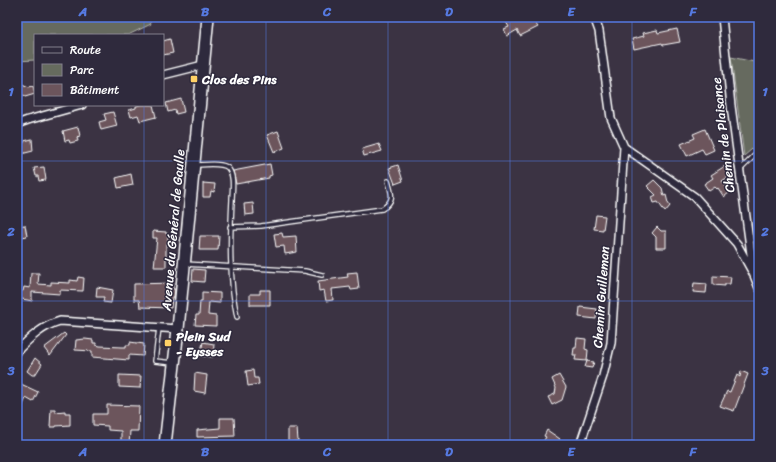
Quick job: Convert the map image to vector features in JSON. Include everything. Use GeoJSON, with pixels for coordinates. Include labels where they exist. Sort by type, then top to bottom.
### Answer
{"type":"FeatureCollection","features":[{"type":"Feature","properties":{"kind":"main road","name":"Avenue du Général de Gaulle"},"geometry":{"type":"LineString","coordinates":[[166,445],[208,17]]}},
{"type":"Feature","properties":{"kind":"street"},"geometry":{"type":"LineString","coordinates":[[594,17],[599,31],[611,118],[624,147],[695,198],[737,244],[753,273],[759,288]]}},
{"type":"Feature","properties":{"kind":"street","name":"Chemin de Plaisance"},"geometry":{"type":"LineString","coordinates":[[722,17],[730,106],[753,273]]}},
{"type":"Feature","properties":{"kind":"street"},"geometry":{"type":"LineString","coordinates":[[164,75],[203,66]]}},
{"type":"Feature","properties":{"kind":"street"},"geometry":{"type":"LineString","coordinates":[[17,124],[78,106]]}},
{"type":"Feature","properties":{"kind":"street","name":"Chemin Guilleman"},"geometry":{"type":"LineString","coordinates":[[580,445],[603,376],[611,343],[624,147]]}},
{"type":"Feature","properties":{"kind":"street"},"geometry":{"type":"LineString","coordinates":[[17,351],[33,335],[52,323],[60,321],[178,329]]}},
{"type":"Feature","properties":{"kind":"lane"},"geometry":{"type":"LineString","coordinates":[[739,171],[759,151]]}},
{"type":"Feature","properties":{"kind":"lane"},"geometry":{"type":"LineString","coordinates":[[194,165],[223,165],[228,168],[233,183],[230,228],[231,266],[234,302],[237,317]]}},
{"type":"Feature","properties":{"kind":"lane"},"geometry":{"type":"LineString","coordinates":[[230,228],[261,226],[382,210],[388,206],[391,200],[392,193],[388,181]]}},
{"type":"Feature","properties":{"kind":"lane"},"geometry":{"type":"LineString","coordinates":[[184,264],[305,271],[322,275]]}},
{"type":"Feature","properties":{"kind":"lane"},"geometry":{"type":"LineString","coordinates":[[159,328],[155,361],[174,363]]}},
{"type":"Feature","properties":{"kind":"green space"},"geometry":{"type":"Polygon","coordinates":[[[17,17],[148,17],[151,24],[130,34],[34,34],[34,60],[17,61],[17,17]]]}},
{"type":"Feature","properties":{"kind":"green space"},"geometry":{"type":"Polygon","coordinates":[[[731,57],[759,63],[759,143],[744,156],[731,57]]]}},
{"type":"Feature","properties":{"kind":"building"},"geometry":{"type":"Polygon","coordinates":[[[503,17],[547,17],[535,23],[538,27],[520,36],[517,30],[507,36],[504,29],[509,27],[503,17]]]}},
{"type":"Feature","properties":{"kind":"building"},"geometry":{"type":"Polygon","coordinates":[[[677,29],[680,42],[663,45],[662,43],[634,49],[632,39],[644,36],[643,33],[657,30],[658,33],[677,29]]]}},
{"type":"Feature","properties":{"kind":"building"},"geometry":{"type":"Polygon","coordinates":[[[170,39],[173,53],[164,55],[164,41],[170,39]]]}},
{"type":"Feature","properties":{"kind":"building"},"geometry":{"type":"Polygon","coordinates":[[[22,84],[29,87],[33,86],[34,94],[25,97],[24,95],[17,97],[17,86],[22,84]]]}},
{"type":"Feature","properties":{"kind":"building"},"geometry":{"type":"Polygon","coordinates":[[[181,99],[184,112],[176,114],[175,110],[168,112],[166,103],[181,99]]]}},
{"type":"Feature","properties":{"kind":"building"},"geometry":{"type":"Polygon","coordinates":[[[136,106],[153,106],[156,117],[140,121],[138,115],[131,117],[129,110],[136,108],[136,106]]]}},
{"type":"Feature","properties":{"kind":"building"},"geometry":{"type":"Polygon","coordinates":[[[113,112],[117,126],[101,130],[99,122],[106,120],[104,114],[113,112]]]}},
{"type":"Feature","properties":{"kind":"building"},"geometry":{"type":"Polygon","coordinates":[[[78,127],[80,136],[77,137],[78,141],[70,143],[69,140],[65,141],[63,131],[78,127]]]}},
{"type":"Feature","properties":{"kind":"building"},"geometry":{"type":"Polygon","coordinates":[[[705,129],[714,150],[705,154],[702,149],[687,156],[681,144],[695,138],[693,134],[705,129]]]}},
{"type":"Feature","properties":{"kind":"building"},"geometry":{"type":"Polygon","coordinates":[[[278,131],[284,148],[274,152],[267,135],[278,131]]]}},
{"type":"Feature","properties":{"kind":"building"},"geometry":{"type":"Polygon","coordinates":[[[32,139],[33,151],[17,155],[17,145],[32,139]]]}},
{"type":"Feature","properties":{"kind":"building"},"geometry":{"type":"Polygon","coordinates":[[[379,144],[382,151],[364,156],[362,149],[379,144]]]}},
{"type":"Feature","properties":{"kind":"building"},"geometry":{"type":"Polygon","coordinates":[[[270,164],[272,175],[269,176],[269,178],[236,184],[233,171],[270,164]]]}},
{"type":"Feature","properties":{"kind":"building"},"geometry":{"type":"Polygon","coordinates":[[[398,165],[403,181],[395,184],[389,168],[398,165]]]}},
{"type":"Feature","properties":{"kind":"building"},"geometry":{"type":"Polygon","coordinates":[[[725,166],[732,172],[731,175],[722,181],[730,192],[724,197],[718,188],[717,189],[715,187],[709,191],[704,184],[713,178],[711,175],[725,166]]]}},
{"type":"Feature","properties":{"kind":"building"},"geometry":{"type":"Polygon","coordinates":[[[44,167],[46,180],[39,181],[34,168],[44,167]]]}},
{"type":"Feature","properties":{"kind":"building"},"geometry":{"type":"Polygon","coordinates":[[[131,174],[133,185],[118,188],[116,178],[131,174]]]}},
{"type":"Feature","properties":{"kind":"building"},"geometry":{"type":"Polygon","coordinates":[[[654,180],[662,188],[664,196],[666,195],[670,206],[665,212],[658,202],[654,203],[652,197],[656,195],[647,186],[654,180]]]}},
{"type":"Feature","properties":{"kind":"building"},"geometry":{"type":"Polygon","coordinates":[[[203,183],[215,184],[214,192],[211,191],[210,197],[203,197],[203,183]]]}},
{"type":"Feature","properties":{"kind":"building"},"geometry":{"type":"Polygon","coordinates":[[[253,203],[254,214],[245,215],[244,204],[253,203]]]}},
{"type":"Feature","properties":{"kind":"building"},"geometry":{"type":"Polygon","coordinates":[[[596,215],[605,216],[603,230],[594,229],[596,215]]]}},
{"type":"Feature","properties":{"kind":"building"},"geometry":{"type":"Polygon","coordinates":[[[25,225],[27,236],[17,238],[17,226],[25,225]]]}},
{"type":"Feature","properties":{"kind":"building"},"geometry":{"type":"Polygon","coordinates":[[[657,227],[661,231],[666,231],[666,248],[656,248],[656,237],[652,233],[657,227]]]}},
{"type":"Feature","properties":{"kind":"building"},"geometry":{"type":"Polygon","coordinates":[[[153,231],[166,232],[166,234],[168,234],[168,244],[166,244],[166,267],[154,267],[157,238],[153,238],[153,231]]]}},
{"type":"Feature","properties":{"kind":"building"},"geometry":{"type":"Polygon","coordinates":[[[282,233],[283,237],[296,236],[297,252],[285,254],[284,246],[276,247],[274,234],[282,233]]]}},
{"type":"Feature","properties":{"kind":"building"},"geometry":{"type":"Polygon","coordinates":[[[200,236],[219,236],[218,250],[199,250],[200,236]]]}},
{"type":"Feature","properties":{"kind":"building"},"geometry":{"type":"Polygon","coordinates":[[[193,269],[205,270],[204,282],[192,281],[193,269]]]}},
{"type":"Feature","properties":{"kind":"building"},"geometry":{"type":"Polygon","coordinates":[[[357,272],[359,289],[351,290],[350,287],[332,289],[333,300],[326,301],[324,290],[319,291],[318,281],[348,277],[347,273],[357,272]]]}},
{"type":"Feature","properties":{"kind":"building"},"geometry":{"type":"Polygon","coordinates":[[[31,273],[39,273],[38,284],[51,285],[51,282],[70,283],[70,280],[77,281],[78,277],[84,278],[83,291],[60,290],[60,294],[32,292],[32,301],[17,298],[17,291],[23,291],[24,287],[30,288],[31,273]]]}},
{"type":"Feature","properties":{"kind":"building"},"geometry":{"type":"Polygon","coordinates":[[[713,276],[731,277],[730,284],[725,284],[725,286],[713,285],[713,276]]]}},
{"type":"Feature","properties":{"kind":"building"},"geometry":{"type":"Polygon","coordinates":[[[173,283],[173,289],[175,289],[174,297],[172,297],[171,308],[140,307],[139,300],[134,300],[134,284],[173,283]]]}},
{"type":"Feature","properties":{"kind":"building"},"geometry":{"type":"Polygon","coordinates":[[[694,283],[707,284],[706,293],[693,292],[694,283]]]}},
{"type":"Feature","properties":{"kind":"building"},"geometry":{"type":"Polygon","coordinates":[[[97,287],[113,290],[111,303],[103,302],[104,297],[96,297],[97,287]]]}},
{"type":"Feature","properties":{"kind":"building"},"geometry":{"type":"Polygon","coordinates":[[[260,290],[270,290],[270,305],[250,305],[250,294],[260,294],[260,290]]]}},
{"type":"Feature","properties":{"kind":"building"},"geometry":{"type":"Polygon","coordinates":[[[202,292],[220,293],[220,303],[209,302],[208,315],[216,316],[216,326],[195,325],[196,315],[199,315],[200,301],[202,301],[202,292]]]}},
{"type":"Feature","properties":{"kind":"building"},"geometry":{"type":"Polygon","coordinates":[[[580,307],[597,309],[596,319],[579,317],[580,307]]]}},
{"type":"Feature","properties":{"kind":"building"},"geometry":{"type":"Polygon","coordinates":[[[64,333],[66,335],[50,356],[44,348],[64,333]]]}},
{"type":"Feature","properties":{"kind":"building"},"geometry":{"type":"Polygon","coordinates":[[[577,338],[586,339],[585,349],[588,350],[587,361],[575,360],[576,355],[573,355],[574,348],[576,348],[577,338]]]}},
{"type":"Feature","properties":{"kind":"building"},"geometry":{"type":"Polygon","coordinates":[[[76,340],[93,340],[93,343],[100,346],[126,347],[126,345],[130,345],[130,342],[144,344],[143,356],[129,355],[129,360],[92,357],[92,351],[75,350],[76,340]]]}},
{"type":"Feature","properties":{"kind":"building"},"geometry":{"type":"Polygon","coordinates":[[[203,342],[214,344],[213,357],[200,356],[203,342]]]}},
{"type":"Feature","properties":{"kind":"building"},"geometry":{"type":"Polygon","coordinates":[[[35,358],[42,364],[35,375],[32,375],[27,371],[35,358]]]}},
{"type":"Feature","properties":{"kind":"building"},"geometry":{"type":"Polygon","coordinates":[[[587,361],[594,362],[592,368],[585,367],[587,361]]]}},
{"type":"Feature","properties":{"kind":"building"},"geometry":{"type":"Polygon","coordinates":[[[253,370],[254,378],[258,378],[259,384],[248,386],[246,371],[253,370]]]}},
{"type":"Feature","properties":{"kind":"building"},"geometry":{"type":"Polygon","coordinates":[[[741,371],[748,374],[734,411],[720,406],[727,391],[730,392],[737,375],[740,377],[741,371]]]}},
{"type":"Feature","properties":{"kind":"building"},"geometry":{"type":"Polygon","coordinates":[[[195,373],[207,375],[205,393],[194,391],[195,373]]]}},
{"type":"Feature","properties":{"kind":"building"},"geometry":{"type":"Polygon","coordinates":[[[119,375],[141,376],[140,388],[119,387],[119,375]]]}},
{"type":"Feature","properties":{"kind":"building"},"geometry":{"type":"Polygon","coordinates":[[[559,375],[566,387],[562,400],[552,405],[548,397],[555,394],[556,388],[552,379],[559,375]]]}},
{"type":"Feature","properties":{"kind":"building"},"geometry":{"type":"Polygon","coordinates":[[[21,384],[38,392],[33,402],[26,398],[17,419],[17,392],[21,384]]]}},
{"type":"Feature","properties":{"kind":"building"},"geometry":{"type":"Polygon","coordinates":[[[107,405],[139,406],[138,431],[130,431],[129,445],[121,445],[121,431],[108,430],[108,426],[93,425],[93,414],[107,414],[107,405]]]}},
{"type":"Feature","properties":{"kind":"building"},"geometry":{"type":"Polygon","coordinates":[[[51,409],[55,409],[55,412],[65,411],[65,413],[70,413],[70,425],[50,427],[51,409]]]}},
{"type":"Feature","properties":{"kind":"building"},"geometry":{"type":"Polygon","coordinates":[[[220,418],[234,418],[235,436],[197,437],[197,430],[220,428],[220,418]]]}},
{"type":"Feature","properties":{"kind":"building"},"geometry":{"type":"Polygon","coordinates":[[[288,428],[297,428],[298,441],[288,442],[288,428]]]}},
{"type":"Feature","properties":{"kind":"building"},"geometry":{"type":"Polygon","coordinates":[[[547,430],[560,439],[556,445],[541,445],[546,437],[544,436],[547,430]]]}},
{"type":"Feature","properties":{"kind":"place","name":"Clos des Pins"},"geometry":{"type":"Point","coordinates":[194,79]}},
{"type":"Feature","properties":{"kind":"place","name":"Plein Sud - Eysses"},"geometry":{"type":"Point","coordinates":[168,343]}}]}
